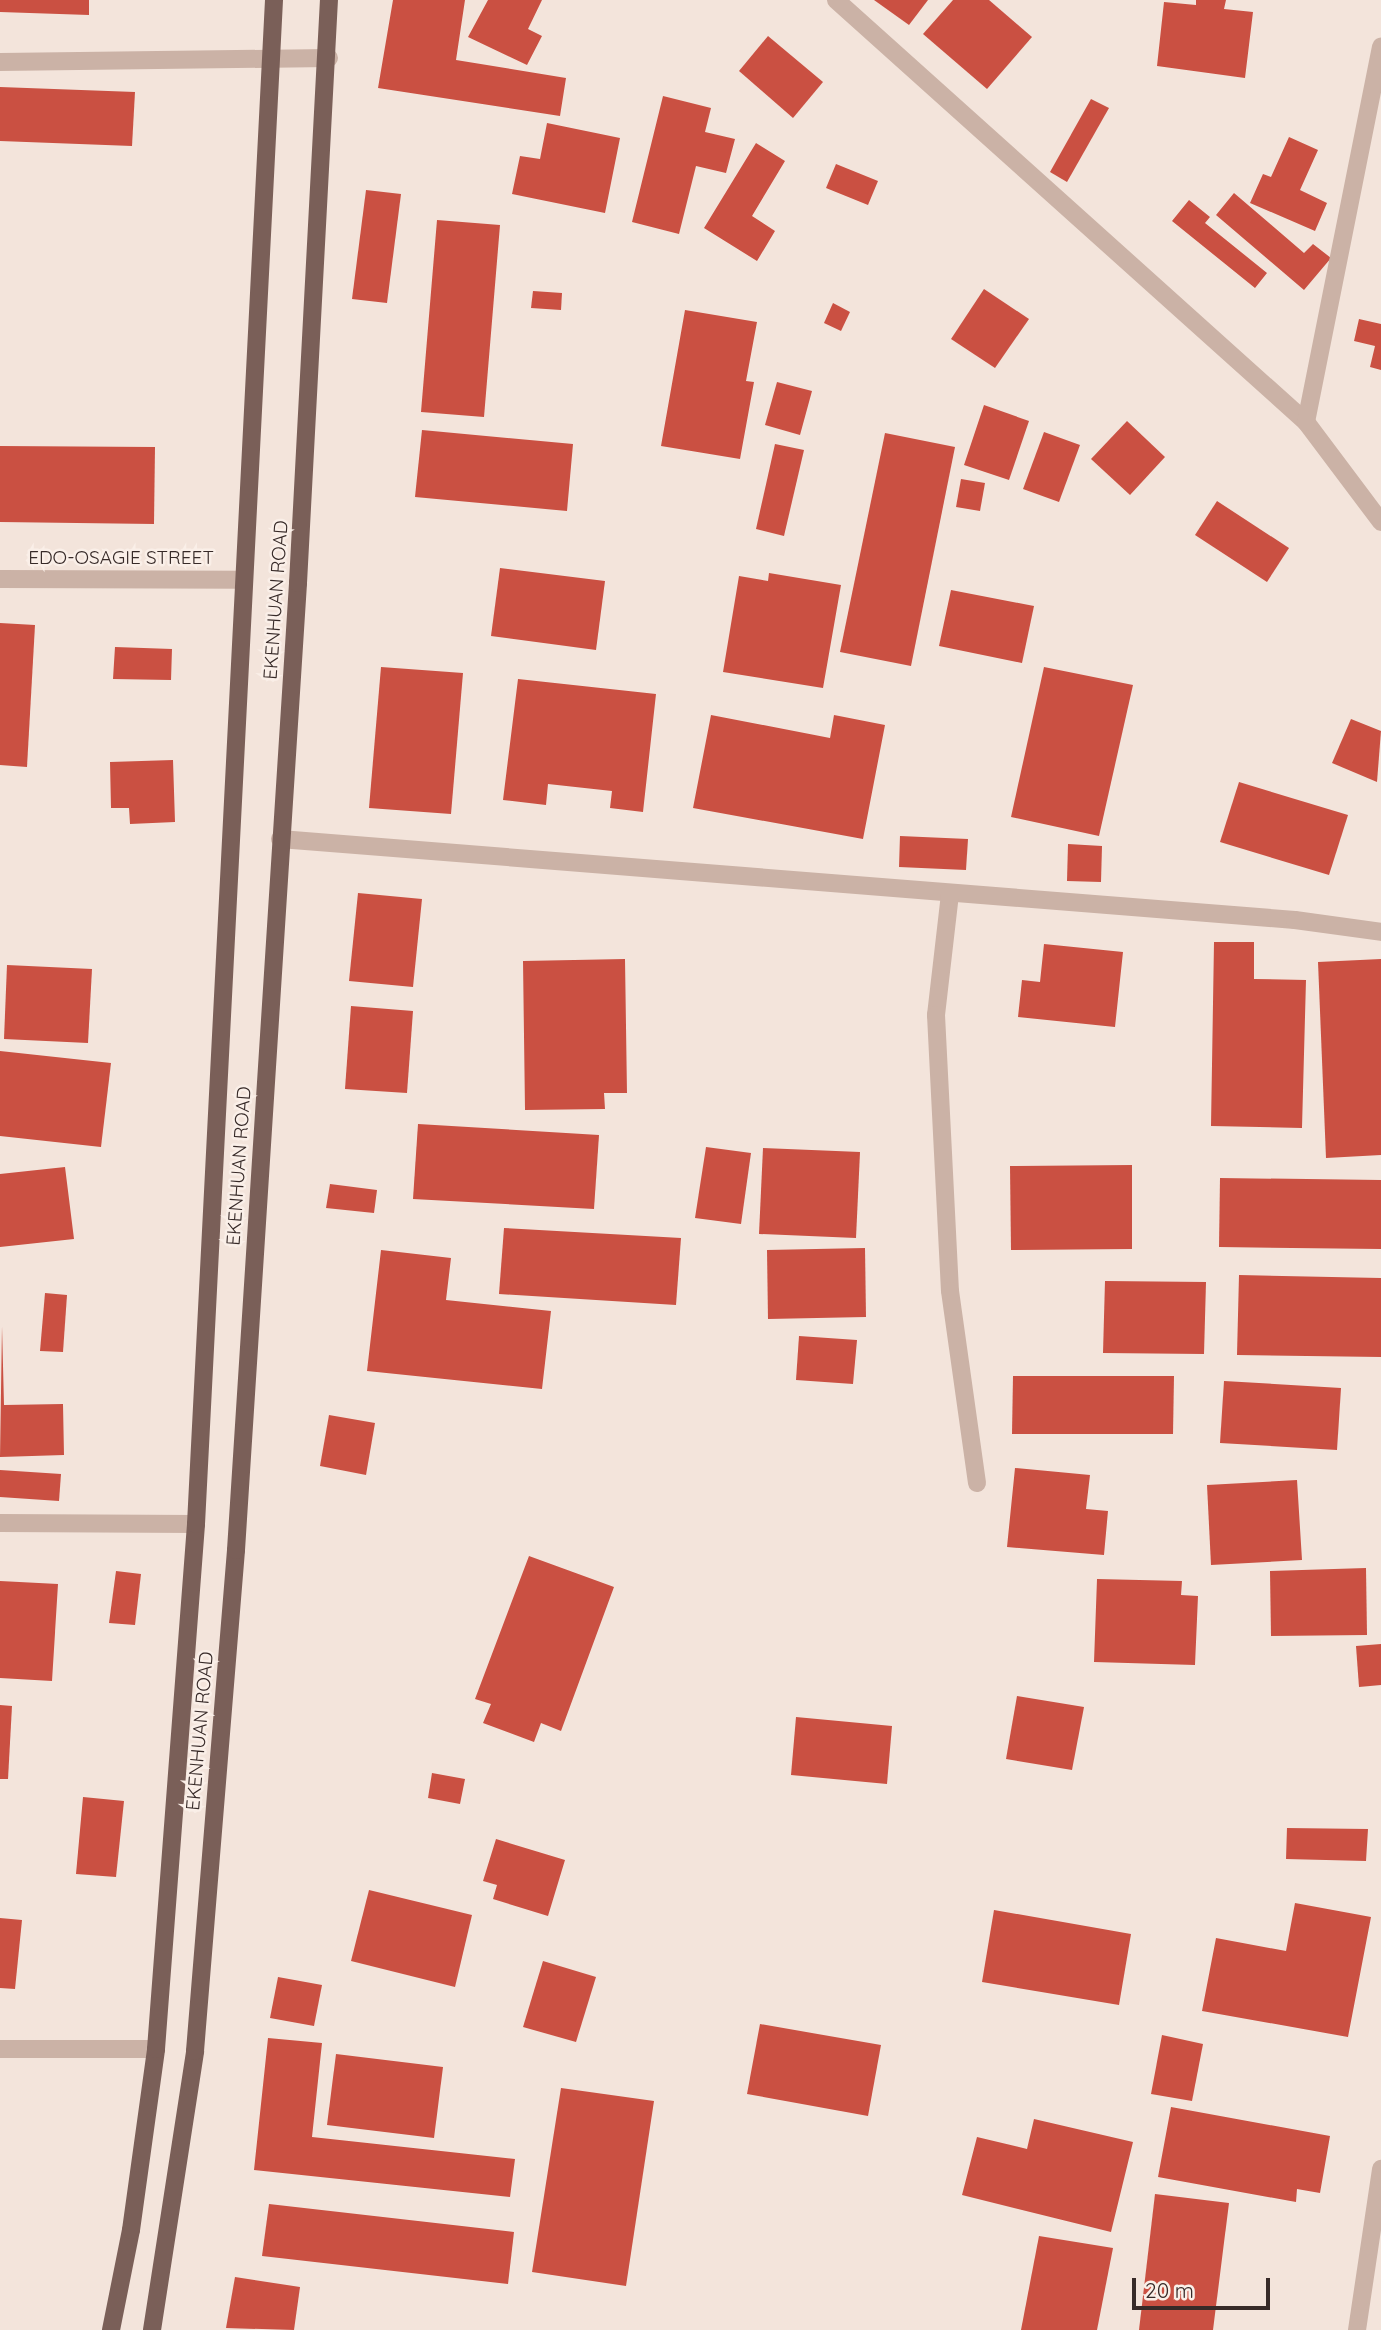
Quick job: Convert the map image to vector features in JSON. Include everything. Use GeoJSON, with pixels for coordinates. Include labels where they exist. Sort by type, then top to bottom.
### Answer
{"type":"FeatureCollection","features":[{"type":"Feature","properties":{"kind":"main road","name":"EKENHUAN ROAD"},"geometry":{"type":"LineString","coordinates":[[111,2330],[131,2230],[156,2049],[196,1524],[234,836],[243,580],[273,59],[274,0]]}},
{"type":"Feature","properties":{"kind":"main road","name":"EKENHUAN ROAD"},"geometry":{"type":"LineString","coordinates":[[152,2330],[195,2051],[236,1550],[329,58],[329,0]]}},
{"type":"Feature","properties":{"kind":"street"},"geometry":{"type":"LineString","coordinates":[[836,0],[1306,422],[1381,522]]}},
{"type":"Feature","properties":{"kind":"street"},"geometry":{"type":"LineString","coordinates":[[1306,422],[1381,46]]}},
{"type":"Feature","properties":{"kind":"street"},"geometry":{"type":"LineString","coordinates":[[0,62],[329,58]]}},
{"type":"Feature","properties":{"kind":"street","name":"EDO-OSAGIE STREET"},"geometry":{"type":"LineString","coordinates":[[0,579],[243,580]]}},
{"type":"Feature","properties":{"kind":"street"},"geometry":{"type":"LineString","coordinates":[[280,839],[1295,920],[1381,932]]}},
{"type":"Feature","properties":{"kind":"street"},"geometry":{"type":"LineString","coordinates":[[950,894],[936,1016],[950,1292],[977,1483]]}},
{"type":"Feature","properties":{"kind":"street"},"geometry":{"type":"LineString","coordinates":[[0,1523],[196,1524]]}},
{"type":"Feature","properties":{"kind":"street"},"geometry":{"type":"LineString","coordinates":[[0,2049],[156,2049]]}},
{"type":"Feature","properties":{"kind":"street"},"geometry":{"type":"LineString","coordinates":[[1357,2330],[1381,2169]]}},
{"type":"Feature","properties":{"kind":"building"},"geometry":{"type":"Polygon","coordinates":[[[0,0],[89,0],[89,15],[0,12],[0,0]]]}},
{"type":"Feature","properties":{"kind":"building"},"geometry":{"type":"Polygon","coordinates":[[[393,0],[465,0],[456,60],[566,78],[560,116],[378,88],[393,0]]]}},
{"type":"Feature","properties":{"kind":"building"},"geometry":{"type":"Polygon","coordinates":[[[488,0],[542,0],[528,29],[542,36],[527,65],[468,37],[488,0]]]}},
{"type":"Feature","properties":{"kind":"building"},"geometry":{"type":"Polygon","coordinates":[[[874,0],[928,0],[909,25],[874,0]]]}},
{"type":"Feature","properties":{"kind":"building"},"geometry":{"type":"Polygon","coordinates":[[[953,0],[989,0],[1032,37],[987,89],[923,34],[953,0]]]}},
{"type":"Feature","properties":{"kind":"building"},"geometry":{"type":"Polygon","coordinates":[[[1196,0],[1226,0],[1224,9],[1253,12],[1245,78],[1157,66],[1164,2],[1196,5],[1196,0]]]}},
{"type":"Feature","properties":{"kind":"building"},"geometry":{"type":"Polygon","coordinates":[[[768,36],[823,82],[793,118],[739,71],[768,36]]]}},
{"type":"Feature","properties":{"kind":"building"},"geometry":{"type":"Polygon","coordinates":[[[0,87],[135,92],[132,146],[0,141],[0,87]]]}},
{"type":"Feature","properties":{"kind":"building"},"geometry":{"type":"Polygon","coordinates":[[[663,96],[711,108],[705,132],[735,139],[726,173],[696,166],[679,234],[632,222],[663,96]]]}},
{"type":"Feature","properties":{"kind":"building"},"geometry":{"type":"Polygon","coordinates":[[[1091,99],[1109,108],[1067,182],[1050,172],[1091,99]]]}},
{"type":"Feature","properties":{"kind":"building"},"geometry":{"type":"Polygon","coordinates":[[[547,123],[620,138],[605,213],[512,194],[520,156],[540,159],[547,123]]]}},
{"type":"Feature","properties":{"kind":"building"},"geometry":{"type":"Polygon","coordinates":[[[1289,137],[1318,150],[1300,190],[1327,203],[1315,231],[1250,203],[1263,174],[1271,177],[1289,137]]]}},
{"type":"Feature","properties":{"kind":"building"},"geometry":{"type":"Polygon","coordinates":[[[756,143],[785,161],[752,216],[775,231],[757,261],[704,228],[756,143]]]}},
{"type":"Feature","properties":{"kind":"building"},"geometry":{"type":"Polygon","coordinates":[[[836,164],[878,181],[868,205],[826,188],[836,164]]]}},
{"type":"Feature","properties":{"kind":"building"},"geometry":{"type":"Polygon","coordinates":[[[366,190],[401,194],[387,303],[352,299],[366,190]]]}},
{"type":"Feature","properties":{"kind":"building"},"geometry":{"type":"Polygon","coordinates":[[[1234,193],[1304,253],[1313,244],[1331,258],[1304,290],[1216,215],[1234,193]]]}},
{"type":"Feature","properties":{"kind":"building"},"geometry":{"type":"Polygon","coordinates":[[[1189,200],[1210,217],[1205,223],[1267,273],[1255,288],[1172,221],[1189,200]]]}},
{"type":"Feature","properties":{"kind":"building"},"geometry":{"type":"Polygon","coordinates":[[[437,220],[500,225],[484,417],[421,412],[437,220]]]}},
{"type":"Feature","properties":{"kind":"building"},"geometry":{"type":"Polygon","coordinates":[[[984,289],[1029,319],[995,368],[951,339],[984,289]]]}},
{"type":"Feature","properties":{"kind":"building"},"geometry":{"type":"Polygon","coordinates":[[[533,291],[562,293],[561,310],[531,308],[533,291]]]}},
{"type":"Feature","properties":{"kind":"building"},"geometry":{"type":"Polygon","coordinates":[[[833,303],[850,312],[841,331],[824,323],[833,303]]]}},
{"type":"Feature","properties":{"kind":"building"},"geometry":{"type":"Polygon","coordinates":[[[685,310],[757,322],[746,381],[754,382],[740,459],[661,446],[685,310]]]}},
{"type":"Feature","properties":{"kind":"building"},"geometry":{"type":"Polygon","coordinates":[[[1359,319],[1381,324],[1381,370],[1370,367],[1375,346],[1354,341],[1359,319]]]}},
{"type":"Feature","properties":{"kind":"building"},"geometry":{"type":"Polygon","coordinates":[[[777,382],[812,391],[800,435],[765,425],[777,382]]]}},
{"type":"Feature","properties":{"kind":"building"},"geometry":{"type":"Polygon","coordinates":[[[984,405],[1029,421],[1009,480],[964,465],[984,405]]]}},
{"type":"Feature","properties":{"kind":"building"},"geometry":{"type":"Polygon","coordinates":[[[1127,421],[1165,457],[1130,495],[1091,459],[1127,421]]]}},
{"type":"Feature","properties":{"kind":"building"},"geometry":{"type":"Polygon","coordinates":[[[422,430],[573,444],[567,511],[415,497],[422,430]]]}},
{"type":"Feature","properties":{"kind":"building"},"geometry":{"type":"Polygon","coordinates":[[[1044,432],[1080,445],[1059,502],[1023,489],[1044,432]]]}},
{"type":"Feature","properties":{"kind":"building"},"geometry":{"type":"Polygon","coordinates":[[[885,433],[955,447],[911,666],[840,652],[885,433]]]}},
{"type":"Feature","properties":{"kind":"building"},"geometry":{"type":"Polygon","coordinates":[[[775,444],[804,450],[784,536],[756,529],[775,444]]]}},
{"type":"Feature","properties":{"kind":"building"},"geometry":{"type":"Polygon","coordinates":[[[0,446],[155,447],[154,524],[0,522],[0,446]]]}},
{"type":"Feature","properties":{"kind":"building"},"geometry":{"type":"Polygon","coordinates":[[[961,479],[985,483],[980,511],[956,507],[961,479]]]}},
{"type":"Feature","properties":{"kind":"building"},"geometry":{"type":"Polygon","coordinates":[[[1217,501],[1289,548],[1267,582],[1195,535],[1217,501]]]}},
{"type":"Feature","properties":{"kind":"building"},"geometry":{"type":"Polygon","coordinates":[[[500,568],[605,581],[596,650],[491,636],[500,568]]]}},
{"type":"Feature","properties":{"kind":"building"},"geometry":{"type":"Polygon","coordinates":[[[769,573],[841,585],[823,688],[723,672],[739,576],[768,581],[769,573]]]}},
{"type":"Feature","properties":{"kind":"building"},"geometry":{"type":"Polygon","coordinates":[[[951,590],[1034,606],[1022,663],[939,646],[951,590]]]}},
{"type":"Feature","properties":{"kind":"building"},"geometry":{"type":"Polygon","coordinates":[[[0,623],[35,625],[27,767],[0,765],[0,623]]]}},
{"type":"Feature","properties":{"kind":"building"},"geometry":{"type":"Polygon","coordinates":[[[115,647],[172,649],[171,680],[113,679],[115,647]]]}},
{"type":"Feature","properties":{"kind":"building"},"geometry":{"type":"Polygon","coordinates":[[[381,667],[463,673],[451,814],[369,808],[381,667]]]}},
{"type":"Feature","properties":{"kind":"building"},"geometry":{"type":"Polygon","coordinates":[[[1044,667],[1133,685],[1099,836],[1011,817],[1044,667]]]}},
{"type":"Feature","properties":{"kind":"building"},"geometry":{"type":"Polygon","coordinates":[[[518,679],[656,694],[643,812],[610,808],[612,791],[548,784],[546,805],[503,800],[518,679]]]}},
{"type":"Feature","properties":{"kind":"building"},"geometry":{"type":"Polygon","coordinates":[[[711,715],[830,738],[834,715],[885,725],[863,839],[693,808],[711,715]]]}},
{"type":"Feature","properties":{"kind":"building"},"geometry":{"type":"Polygon","coordinates":[[[1351,719],[1381,731],[1377,782],[1332,763],[1351,719]]]}},
{"type":"Feature","properties":{"kind":"building"},"geometry":{"type":"Polygon","coordinates":[[[173,760],[175,822],[130,824],[129,808],[111,808],[110,762],[173,760]]]}},
{"type":"Feature","properties":{"kind":"building"},"geometry":{"type":"Polygon","coordinates":[[[1239,782],[1348,815],[1329,875],[1220,842],[1239,782]]]}},
{"type":"Feature","properties":{"kind":"building"},"geometry":{"type":"Polygon","coordinates":[[[900,836],[968,839],[966,870],[899,867],[900,836]]]}},
{"type":"Feature","properties":{"kind":"building"},"geometry":{"type":"Polygon","coordinates":[[[1068,844],[1102,846],[1101,882],[1067,881],[1068,844]]]}},
{"type":"Feature","properties":{"kind":"building"},"geometry":{"type":"Polygon","coordinates":[[[358,893],[422,899],[413,987],[349,981],[358,893]]]}},
{"type":"Feature","properties":{"kind":"building"},"geometry":{"type":"Polygon","coordinates":[[[1214,942],[1254,942],[1254,979],[1306,980],[1302,1128],[1211,1126],[1214,942]]]}},
{"type":"Feature","properties":{"kind":"building"},"geometry":{"type":"Polygon","coordinates":[[[1044,944],[1123,952],[1115,1027],[1018,1017],[1022,980],[1040,982],[1044,944]]]}},
{"type":"Feature","properties":{"kind":"building"},"geometry":{"type":"Polygon","coordinates":[[[625,959],[627,1093],[604,1093],[605,1109],[525,1110],[523,961],[625,959]]]}},
{"type":"Feature","properties":{"kind":"building"},"geometry":{"type":"Polygon","coordinates":[[[1381,959],[1381,1155],[1326,1158],[1318,962],[1381,959]]]}},
{"type":"Feature","properties":{"kind":"building"},"geometry":{"type":"Polygon","coordinates":[[[7,965],[92,969],[88,1043],[4,1039],[7,965]]]}},
{"type":"Feature","properties":{"kind":"building"},"geometry":{"type":"Polygon","coordinates":[[[351,1006],[413,1011],[407,1093],[345,1089],[351,1006]]]}},
{"type":"Feature","properties":{"kind":"building"},"geometry":{"type":"Polygon","coordinates":[[[0,1051],[111,1063],[101,1147],[0,1136],[0,1051]]]}},
{"type":"Feature","properties":{"kind":"building"},"geometry":{"type":"Polygon","coordinates":[[[418,1124],[599,1135],[594,1209],[413,1199],[418,1124]]]}},
{"type":"Feature","properties":{"kind":"building"},"geometry":{"type":"Polygon","coordinates":[[[706,1147],[751,1153],[741,1224],[695,1218],[706,1147]]]}},
{"type":"Feature","properties":{"kind":"building"},"geometry":{"type":"Polygon","coordinates":[[[763,1148],[860,1152],[856,1238],[759,1234],[763,1148]]]}},
{"type":"Feature","properties":{"kind":"building"},"geometry":{"type":"Polygon","coordinates":[[[1132,1165],[1132,1249],[1011,1250],[1010,1166],[1132,1165]]]}},
{"type":"Feature","properties":{"kind":"building"},"geometry":{"type":"Polygon","coordinates":[[[65,1167],[74,1239],[0,1247],[0,1174],[65,1167]]]}},
{"type":"Feature","properties":{"kind":"building"},"geometry":{"type":"Polygon","coordinates":[[[1220,1178],[1381,1180],[1381,1249],[1219,1247],[1220,1178]]]}},
{"type":"Feature","properties":{"kind":"building"},"geometry":{"type":"Polygon","coordinates":[[[330,1184],[377,1190],[374,1213],[326,1208],[330,1184]]]}},
{"type":"Feature","properties":{"kind":"building"},"geometry":{"type":"Polygon","coordinates":[[[504,1228],[681,1238],[676,1305],[499,1294],[504,1228]]]}},
{"type":"Feature","properties":{"kind":"building"},"geometry":{"type":"Polygon","coordinates":[[[865,1248],[866,1317],[768,1319],[767,1250],[865,1248]]]}},
{"type":"Feature","properties":{"kind":"building"},"geometry":{"type":"Polygon","coordinates":[[[381,1250],[451,1258],[446,1300],[551,1311],[542,1389],[367,1371],[381,1250]]]}},
{"type":"Feature","properties":{"kind":"building"},"geometry":{"type":"Polygon","coordinates":[[[1239,1275],[1381,1278],[1381,1357],[1237,1355],[1239,1275]]]}},
{"type":"Feature","properties":{"kind":"building"},"geometry":{"type":"Polygon","coordinates":[[[1105,1281],[1206,1282],[1204,1354],[1103,1353],[1105,1281]]]}},
{"type":"Feature","properties":{"kind":"building"},"geometry":{"type":"Polygon","coordinates":[[[45,1293],[67,1295],[63,1352],[40,1351],[45,1293]]]}},
{"type":"Feature","properties":{"kind":"building"},"geometry":{"type":"Polygon","coordinates":[[[2,1326],[4,1405],[63,1404],[64,1455],[0,1457],[2,1326]]]}},
{"type":"Feature","properties":{"kind":"building"},"geometry":{"type":"Polygon","coordinates":[[[799,1336],[857,1340],[853,1384],[796,1380],[799,1336]]]}},
{"type":"Feature","properties":{"kind":"building"},"geometry":{"type":"Polygon","coordinates":[[[1013,1376],[1174,1376],[1173,1434],[1012,1434],[1013,1376]]]}},
{"type":"Feature","properties":{"kind":"building"},"geometry":{"type":"Polygon","coordinates":[[[1224,1381],[1341,1388],[1337,1450],[1220,1443],[1224,1381]]]}},
{"type":"Feature","properties":{"kind":"building"},"geometry":{"type":"Polygon","coordinates":[[[329,1415],[375,1423],[366,1475],[320,1466],[329,1415]]]}},
{"type":"Feature","properties":{"kind":"building"},"geometry":{"type":"Polygon","coordinates":[[[1015,1468],[1090,1475],[1086,1509],[1108,1511],[1104,1555],[1007,1547],[1015,1468]]]}},
{"type":"Feature","properties":{"kind":"building"},"geometry":{"type":"Polygon","coordinates":[[[0,1470],[61,1474],[59,1501],[0,1497],[0,1470]]]}},
{"type":"Feature","properties":{"kind":"building"},"geometry":{"type":"Polygon","coordinates":[[[1297,1480],[1302,1560],[1211,1565],[1207,1485],[1297,1480]]]}},
{"type":"Feature","properties":{"kind":"building"},"geometry":{"type":"Polygon","coordinates":[[[529,1556],[614,1587],[561,1731],[541,1723],[534,1742],[483,1723],[491,1704],[475,1699],[529,1556]]]}},
{"type":"Feature","properties":{"kind":"building"},"geometry":{"type":"Polygon","coordinates":[[[1366,1568],[1367,1635],[1271,1636],[1270,1571],[1366,1568]]]}},
{"type":"Feature","properties":{"kind":"building"},"geometry":{"type":"Polygon","coordinates":[[[116,1571],[141,1574],[135,1625],[109,1623],[116,1571]]]}},
{"type":"Feature","properties":{"kind":"building"},"geometry":{"type":"Polygon","coordinates":[[[1097,1579],[1182,1581],[1181,1595],[1198,1596],[1195,1665],[1094,1662],[1097,1579]]]}},
{"type":"Feature","properties":{"kind":"building"},"geometry":{"type":"Polygon","coordinates":[[[0,1581],[58,1584],[52,1681],[0,1678],[0,1581]]]}},
{"type":"Feature","properties":{"kind":"building"},"geometry":{"type":"Polygon","coordinates":[[[1381,1644],[1381,1685],[1359,1687],[1356,1646],[1381,1644]]]}},
{"type":"Feature","properties":{"kind":"building"},"geometry":{"type":"Polygon","coordinates":[[[1017,1696],[1084,1707],[1072,1770],[1006,1759],[1017,1696]]]}},
{"type":"Feature","properties":{"kind":"building"},"geometry":{"type":"Polygon","coordinates":[[[0,1705],[12,1706],[8,1779],[0,1779],[0,1705]]]}},
{"type":"Feature","properties":{"kind":"building"},"geometry":{"type":"Polygon","coordinates":[[[796,1717],[892,1726],[887,1784],[791,1775],[796,1717]]]}},
{"type":"Feature","properties":{"kind":"building"},"geometry":{"type":"Polygon","coordinates":[[[432,1773],[465,1779],[460,1804],[428,1798],[432,1773]]]}},
{"type":"Feature","properties":{"kind":"building"},"geometry":{"type":"Polygon","coordinates":[[[83,1797],[124,1801],[116,1877],[76,1874],[83,1797]]]}},
{"type":"Feature","properties":{"kind":"building"},"geometry":{"type":"Polygon","coordinates":[[[1287,1828],[1368,1829],[1366,1861],[1286,1859],[1287,1828]]]}},
{"type":"Feature","properties":{"kind":"building"},"geometry":{"type":"Polygon","coordinates":[[[496,1839],[565,1860],[548,1916],[493,1899],[497,1885],[483,1881],[496,1839]]]}},
{"type":"Feature","properties":{"kind":"building"},"geometry":{"type":"Polygon","coordinates":[[[369,1890],[472,1915],[455,1987],[351,1961],[369,1890]]]}},
{"type":"Feature","properties":{"kind":"building"},"geometry":{"type":"Polygon","coordinates":[[[1295,1903],[1371,1917],[1348,2037],[1202,2011],[1216,1938],[1286,1951],[1295,1903]]]}},
{"type":"Feature","properties":{"kind":"building"},"geometry":{"type":"Polygon","coordinates":[[[994,1910],[1131,1934],[1119,2005],[982,1982],[994,1910]]]}},
{"type":"Feature","properties":{"kind":"building"},"geometry":{"type":"Polygon","coordinates":[[[0,1918],[22,1920],[15,1989],[0,1988],[0,1918]]]}},
{"type":"Feature","properties":{"kind":"building"},"geometry":{"type":"Polygon","coordinates":[[[543,1961],[596,1977],[576,2042],[523,2027],[543,1961]]]}},
{"type":"Feature","properties":{"kind":"building"},"geometry":{"type":"Polygon","coordinates":[[[278,1977],[322,1985],[314,2026],[270,2018],[278,1977]]]}},
{"type":"Feature","properties":{"kind":"building"},"geometry":{"type":"Polygon","coordinates":[[[760,2024],[881,2045],[868,2116],[747,2094],[760,2024]]]}},
{"type":"Feature","properties":{"kind":"building"},"geometry":{"type":"Polygon","coordinates":[[[1162,2035],[1203,2044],[1192,2101],[1151,2094],[1162,2035]]]}},
{"type":"Feature","properties":{"kind":"building"},"geometry":{"type":"Polygon","coordinates":[[[268,2038],[322,2043],[312,2137],[515,2159],[510,2197],[254,2170],[268,2038]]]}},
{"type":"Feature","properties":{"kind":"building"},"geometry":{"type":"Polygon","coordinates":[[[336,2054],[443,2067],[434,2138],[327,2125],[336,2054]]]}},
{"type":"Feature","properties":{"kind":"building"},"geometry":{"type":"Polygon","coordinates":[[[561,2088],[654,2101],[626,2286],[532,2272],[561,2088]]]}},
{"type":"Feature","properties":{"kind":"building"},"geometry":{"type":"Polygon","coordinates":[[[1171,2107],[1330,2136],[1320,2193],[1297,2189],[1296,2202],[1158,2177],[1171,2107]]]}},
{"type":"Feature","properties":{"kind":"building"},"geometry":{"type":"Polygon","coordinates":[[[1034,2119],[1133,2142],[1111,2232],[962,2195],[977,2137],[1027,2149],[1034,2119]]]}},
{"type":"Feature","properties":{"kind":"building"},"geometry":{"type":"Polygon","coordinates":[[[1155,2194],[1229,2203],[1213,2330],[1139,2330],[1155,2194]]]}},
{"type":"Feature","properties":{"kind":"building"},"geometry":{"type":"Polygon","coordinates":[[[269,2204],[514,2232],[508,2284],[262,2256],[269,2204]]]}},
{"type":"Feature","properties":{"kind":"building"},"geometry":{"type":"Polygon","coordinates":[[[1039,2236],[1113,2248],[1097,2330],[1021,2330],[1039,2236]]]}},
{"type":"Feature","properties":{"kind":"building"},"geometry":{"type":"Polygon","coordinates":[[[235,2277],[300,2287],[294,2330],[226,2328],[235,2277]]]}}]}
